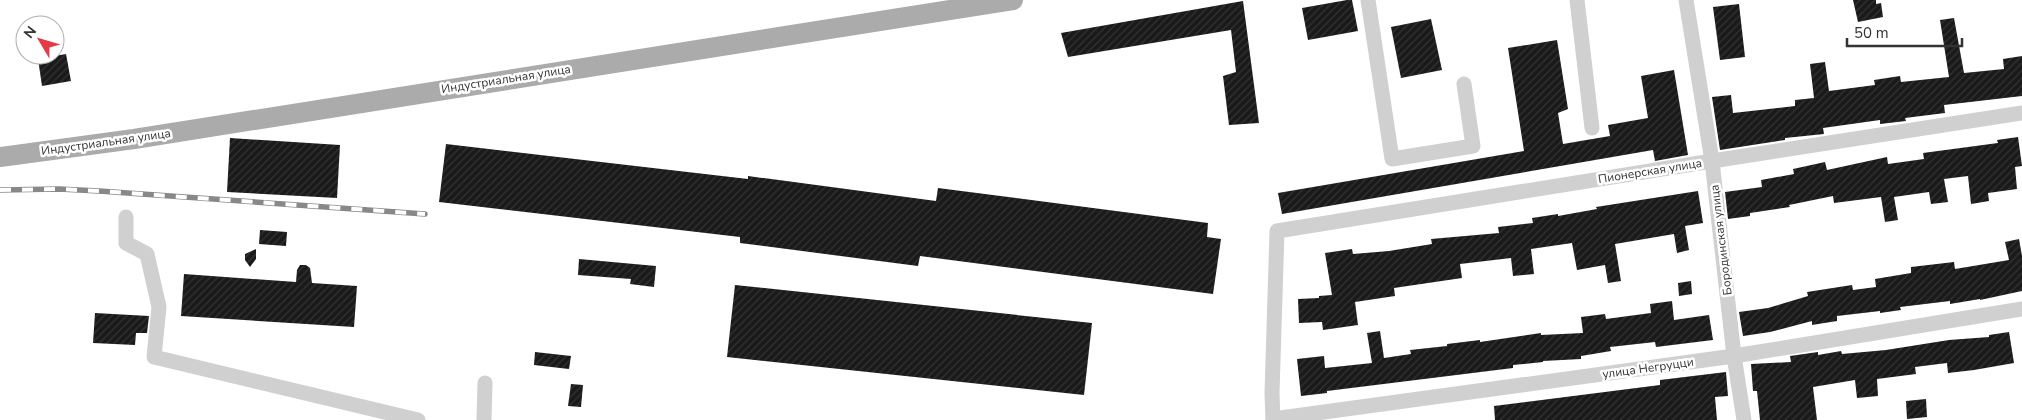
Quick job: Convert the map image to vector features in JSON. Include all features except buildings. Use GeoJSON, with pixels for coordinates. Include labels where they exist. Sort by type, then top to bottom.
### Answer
{"type":"FeatureCollection","features":[{"type":"Feature","properties":{"kind":"main road","name":"Индустриальная улица"},"geometry":{"type":"LineString","coordinates":[[0,157],[144,137],[1013,0]]}},
{"type":"Feature","properties":{"kind":"street"},"geometry":{"type":"LineString","coordinates":[[1368,0],[1392,159],[1473,146],[1464,84]]}},
{"type":"Feature","properties":{"kind":"street"},"geometry":{"type":"LineString","coordinates":[[1577,0],[1592,128]]}},
{"type":"Feature","properties":{"kind":"street","name":"Бородинская улица"},"geometry":{"type":"LineString","coordinates":[[1686,0],[1712,161],[1734,356],[1744,420]]}},
{"type":"Feature","properties":{"kind":"street","name":"Пионерская улица"},"geometry":{"type":"LineString","coordinates":[[1273,419],[1272,394],[1278,231],[1712,161],[2022,114]]}},
{"type":"Feature","properties":{"kind":"street"},"geometry":{"type":"LineString","coordinates":[[126,217],[126,243],[147,254],[159,307],[154,357],[418,420]]}},
{"type":"Feature","properties":{"kind":"street","name":"улица Негруцци"},"geometry":{"type":"LineString","coordinates":[[1273,419],[1734,356],[2022,309]]}},
{"type":"Feature","properties":{"kind":"street"},"geometry":{"type":"LineString","coordinates":[[484,420],[485,383]]}},
{"type":"Feature","properties":{"kind":"railway"},"geometry":{"type":"LineString","coordinates":[[0,190],[59,189],[99,191],[425,214]]}}]}
